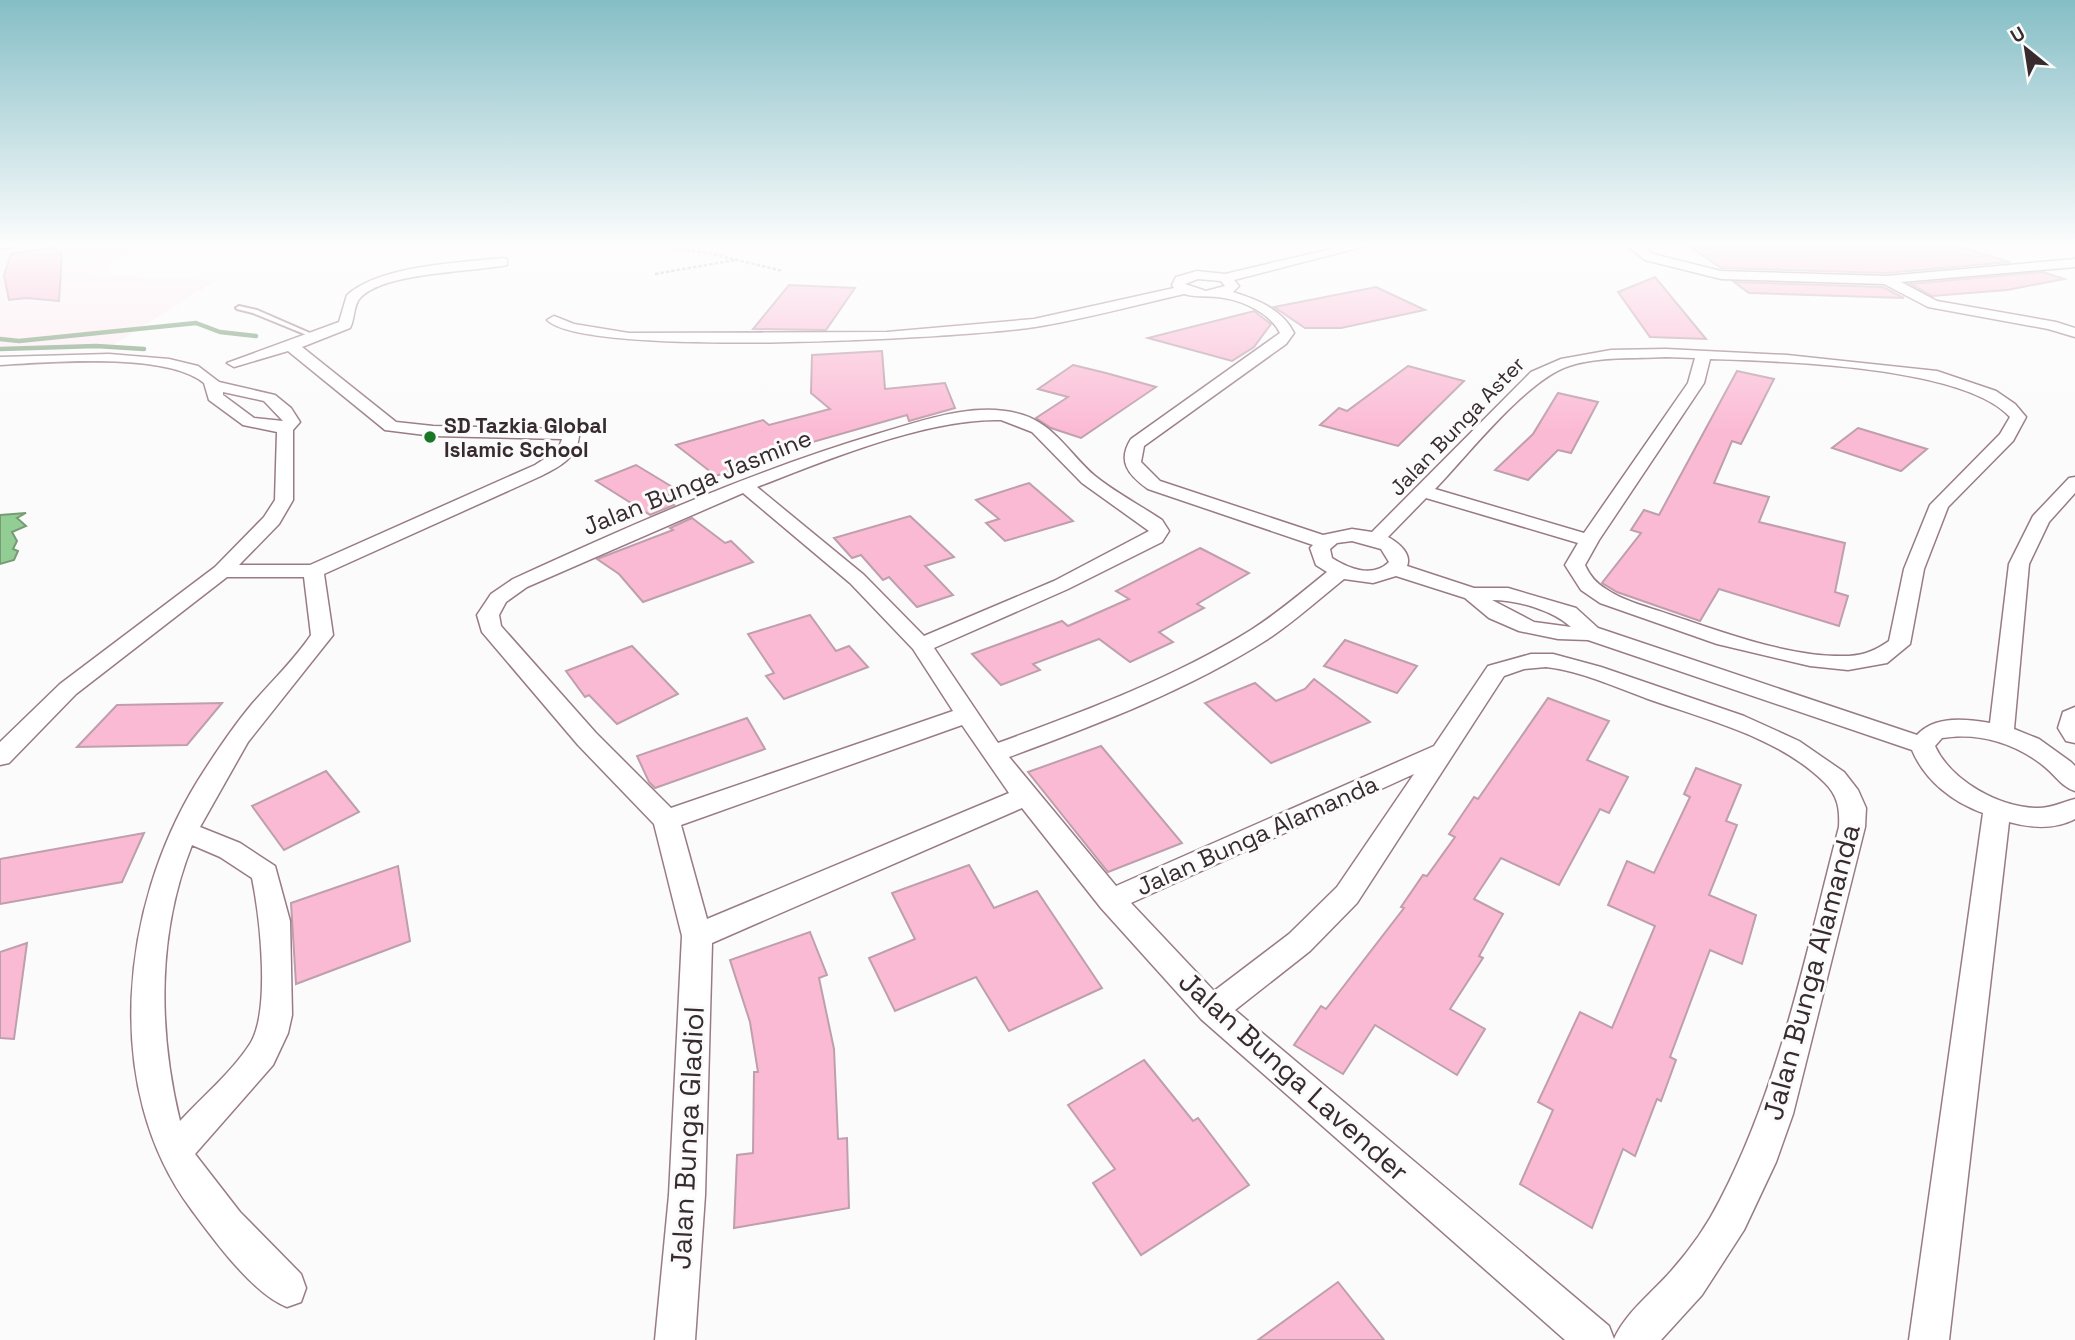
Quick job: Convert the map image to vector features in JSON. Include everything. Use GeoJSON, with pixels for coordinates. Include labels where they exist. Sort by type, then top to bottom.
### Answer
{"type":"FeatureCollection","features":[{"type":"Feature","properties":{"kind":"street"},"geometry":{"type":"LineString","coordinates":[[234,363],[291,346],[345,324],[349,307]]}},
{"type":"Feature","properties":{"kind":"street"},"geometry":{"type":"LineString","coordinates":[[554,320],[570,328],[629,337],[887,336],[1034,323],[1107,307]]}},
{"type":"Feature","properties":{"kind":"street"},"geometry":{"type":"LineString","coordinates":[[1258,307],[1283,323],[1287,333],[1281,341],[1137,443],[1131,453],[1131,463],[1139,475],[1154,485],[1324,542]]}},
{"type":"Feature","properties":{"kind":"street"},"geometry":{"type":"LineString","coordinates":[[1947,307],[2051,325],[2075,333]]}},
{"type":"Feature","properties":{"kind":"street"},"geometry":{"type":"LineString","coordinates":[[2051,325],[2075,320]]}},
{"type":"Feature","properties":{"kind":"street"},"geometry":{"type":"LineString","coordinates":[[222,571],[313,571],[542,468],[565,455],[572,441],[572,436],[565,434],[433,431],[391,426],[291,346]]}},
{"type":"Feature","properties":{"kind":"street","name":"Jalan Bunga Aster"},"geometry":{"type":"LineString","coordinates":[[1376,539],[1425,492],[1536,374],[1553,364],[1620,352],[1703,356]]}},
{"type":"Feature","properties":{"kind":"street"},"geometry":{"type":"LineString","coordinates":[[1703,356],[1932,374],[1975,386],[2006,402],[2018,417],[2001,444],[1939,505],[1914,569],[1899,644],[1892,654],[1859,664],[1811,662],[1623,606],[1601,596],[1579,576],[1575,565],[1589,540],[1696,383],[1703,356]]}},
{"type":"Feature","properties":{"kind":"street"},"geometry":{"type":"LineString","coordinates":[[0,361],[87,359],[174,364],[198,371],[215,386],[264,394],[285,407],[292,422],[285,429],[284,500],[272,520],[222,571],[68,689],[0,757]]}},
{"type":"Feature","properties":{"kind":"street"},"geometry":{"type":"LineString","coordinates":[[215,386],[215,397],[249,422],[268,429],[285,429]]}},
{"type":"Feature","properties":{"kind":"street","name":"Jalan Bunga Jasmine"},"geometry":{"type":"LineString","coordinates":[[666,820],[587,739],[490,627],[488,615],[498,598],[520,583],[743,484],[960,418],[1001,415],[1017,418],[1041,430],[1088,479],[1155,524],[1159,531],[1155,538],[1061,585],[921,645]]}},
{"type":"Feature","properties":{"kind":"street","name":"Jalan Bunga Lavender"},"geometry":{"type":"LineString","coordinates":[[743,484],[857,579],[921,645],[993,754],[1026,796],[1111,901],[1212,1010],[1595,1340]]}},
{"type":"Feature","properties":{"kind":"street"},"geometry":{"type":"LineString","coordinates":[[2001,734],[2019,565],[2040,520],[2073,486]]}},
{"type":"Feature","properties":{"kind":"street"},"geometry":{"type":"LineString","coordinates":[[1425,492],[1589,540]]}},
{"type":"Feature","properties":{"kind":"street"},"geometry":{"type":"LineString","coordinates":[[1395,569],[1399,563],[1394,550],[1376,539],[1341,536],[1324,542],[1320,548],[1323,561],[1340,572],[1366,577],[1395,569],[1472,594],[1498,614],[1529,626],[1556,633],[1590,633],[1922,745],[1931,766],[1942,778],[1967,795],[1997,808],[2039,817],[2057,816],[2075,808]]}},
{"type":"Feature","properties":{"kind":"street"},"geometry":{"type":"LineString","coordinates":[[287,1288],[236,1238],[174,1152],[151,1068],[149,969],[153,931],[169,873],[207,788],[250,722],[308,656],[322,635],[313,571]]}},
{"type":"Feature","properties":{"kind":"street"},"geometry":{"type":"LineString","coordinates":[[993,754],[1099,715],[1185,677],[1262,633],[1340,572]]}},
{"type":"Feature","properties":{"kind":"street","name":"Jalan Bunga Alamanda"},"geometry":{"type":"LineString","coordinates":[[1212,1010],[1320,926],[1347,895],[1496,671],[1525,662],[1551,661],[1621,682],[1775,738],[1835,779],[1848,795],[1854,808],[1849,841],[1776,1114],[1758,1162],[1731,1217],[1688,1281],[1634,1340]]}},
{"type":"Feature","properties":{"kind":"street"},"geometry":{"type":"LineString","coordinates":[[666,820],[968,715]]}},
{"type":"Feature","properties":{"kind":"street"},"geometry":{"type":"LineString","coordinates":[[2075,715],[2071,717],[2070,728],[2075,735]]}},
{"type":"Feature","properties":{"kind":"street"},"geometry":{"type":"LineString","coordinates":[[1922,745],[1934,731],[1947,728],[1963,727],[2001,734],[2048,757],[2075,782]]}},
{"type":"Feature","properties":{"kind":"street","name":"Jalan Bunga Alamanda"},"geometry":{"type":"LineString","coordinates":[[1111,901],[1441,752]]}},
{"type":"Feature","properties":{"kind":"street"},"geometry":{"type":"LineString","coordinates":[[696,936],[1026,796]]}},
{"type":"Feature","properties":{"kind":"street"},"geometry":{"type":"LineString","coordinates":[[1929,1340],[1997,808]]}},
{"type":"Feature","properties":{"kind":"street","name":"Jalan Bunga Gladiol"},"geometry":{"type":"LineString","coordinates":[[666,820],[696,936],[687,1195],[675,1340]]}},
{"type":"Feature","properties":{"kind":"street"},"geometry":{"type":"LineString","coordinates":[[174,1152],[261,1055],[276,1015],[275,921],[265,873],[230,850],[186,832]]}},
{"type":"Feature","properties":{"kind":"lane"},"geometry":{"type":"LineString","coordinates":[[239,308],[255,311],[316,337]]}},
{"type":"Feature","properties":{"kind":"shaded area"},"geometry":{"type":"Polygon","coordinates":[[[0,307],[175,307],[113,345],[0,351],[0,307]]]}},
{"type":"Feature","properties":{"kind":"shaded area"},"geometry":{"type":"Polygon","coordinates":[[[26,513],[17,518],[26,526],[12,532],[17,541],[13,549],[18,551],[14,560],[0,564],[0,515],[26,513]]]}},
{"type":"Feature","properties":{"kind":"building"},"geometry":{"type":"Polygon","coordinates":[[[771,307],[842,307],[826,330],[753,329],[771,307]]]}},
{"type":"Feature","properties":{"kind":"building"},"geometry":{"type":"Polygon","coordinates":[[[1274,307],[1418,307],[1425,310],[1341,328],[1305,328],[1274,307]]]}},
{"type":"Feature","properties":{"kind":"building"},"geometry":{"type":"Polygon","coordinates":[[[1628,307],[1679,307],[1706,339],[1650,337],[1628,307]]]}},
{"type":"Feature","properties":{"kind":"building"},"geometry":{"type":"Polygon","coordinates":[[[1254,311],[1271,324],[1254,347],[1232,361],[1148,338],[1254,311]]]}},
{"type":"Feature","properties":{"kind":"building"},"geometry":{"type":"Polygon","coordinates":[[[882,351],[885,389],[945,383],[955,408],[909,421],[907,415],[806,444],[802,440],[748,457],[756,462],[716,476],[676,445],[763,420],[769,425],[830,409],[811,393],[812,355],[882,351]]]}},
{"type":"Feature","properties":{"kind":"building"},"geometry":{"type":"Polygon","coordinates":[[[1073,365],[1156,387],[1081,438],[1051,428],[1036,418],[1068,397],[1038,389],[1073,365]]]}},
{"type":"Feature","properties":{"kind":"building"},"geometry":{"type":"Polygon","coordinates":[[[1408,366],[1464,381],[1398,446],[1320,425],[1339,408],[1347,411],[1408,366]]]}},
{"type":"Feature","properties":{"kind":"building"},"geometry":{"type":"Polygon","coordinates":[[[1737,371],[1774,379],[1741,444],[1732,441],[1714,483],[1769,497],[1759,522],[1845,543],[1835,592],[1848,596],[1839,626],[1719,589],[1700,621],[1617,592],[1602,583],[1641,533],[1631,530],[1644,510],[1659,515],[1737,371]]]}},
{"type":"Feature","properties":{"kind":"building"},"geometry":{"type":"Polygon","coordinates":[[[1558,393],[1598,402],[1571,453],[1558,450],[1528,480],[1495,470],[1533,434],[1558,393]]]}},
{"type":"Feature","properties":{"kind":"building"},"geometry":{"type":"Polygon","coordinates":[[[1858,428],[1927,449],[1901,471],[1832,448],[1858,428]]]}},
{"type":"Feature","properties":{"kind":"building"},"geometry":{"type":"Polygon","coordinates":[[[636,465],[679,491],[663,497],[674,505],[650,515],[596,481],[636,465]]]}},
{"type":"Feature","properties":{"kind":"building"},"geometry":{"type":"Polygon","coordinates":[[[1029,483],[1073,521],[1005,541],[986,523],[999,519],[976,500],[1029,483]]]}},
{"type":"Feature","properties":{"kind":"building"},"geometry":{"type":"Polygon","coordinates":[[[910,516],[954,557],[925,566],[953,595],[917,607],[889,577],[883,580],[861,555],[852,558],[834,538],[910,516]]]}},
{"type":"Feature","properties":{"kind":"building"},"geometry":{"type":"Polygon","coordinates":[[[692,518],[725,543],[731,541],[753,562],[643,602],[619,574],[597,559],[673,530],[670,528],[692,518]]]}},
{"type":"Feature","properties":{"kind":"building"},"geometry":{"type":"Polygon","coordinates":[[[1200,548],[1249,573],[1197,604],[1204,608],[1159,632],[1173,642],[1130,662],[1099,639],[1033,664],[1040,670],[1001,685],[972,654],[1062,621],[1068,626],[1129,599],[1116,591],[1200,548]]]}},
{"type":"Feature","properties":{"kind":"building"},"geometry":{"type":"Polygon","coordinates":[[[810,615],[836,651],[849,646],[868,667],[784,699],[766,676],[774,673],[748,634],[810,615]]]}},
{"type":"Feature","properties":{"kind":"building"},"geometry":{"type":"Polygon","coordinates":[[[1345,640],[1417,666],[1397,693],[1324,666],[1345,640]]]}},
{"type":"Feature","properties":{"kind":"building"},"geometry":{"type":"Polygon","coordinates":[[[632,646],[678,694],[617,724],[589,695],[585,697],[566,671],[632,646]]]}},
{"type":"Feature","properties":{"kind":"building"},"geometry":{"type":"Polygon","coordinates":[[[1314,679],[1370,722],[1271,763],[1205,703],[1255,683],[1276,701],[1305,689],[1314,679]]]}},
{"type":"Feature","properties":{"kind":"building"},"geometry":{"type":"Polygon","coordinates":[[[1548,698],[1609,721],[1587,760],[1628,777],[1609,813],[1600,809],[1559,885],[1501,858],[1474,899],[1503,914],[1479,956],[1483,958],[1450,1009],[1485,1029],[1457,1075],[1375,1025],[1343,1074],[1294,1045],[1321,1006],[1326,1009],[1404,908],[1401,907],[1423,875],[1427,876],[1455,837],[1449,834],[1474,797],[1478,799],[1548,698]]]}},
{"type":"Feature","properties":{"kind":"building"},"geometry":{"type":"Polygon","coordinates":[[[222,703],[187,745],[77,747],[117,705],[222,703]]]}},
{"type":"Feature","properties":{"kind":"building"},"geometry":{"type":"Polygon","coordinates":[[[747,718],[765,749],[655,788],[649,782],[637,756],[747,718]]]}},
{"type":"Feature","properties":{"kind":"building"},"geometry":{"type":"Polygon","coordinates":[[[1101,746],[1182,843],[1108,872],[1028,772],[1101,746]]]}},
{"type":"Feature","properties":{"kind":"building"},"geometry":{"type":"Polygon","coordinates":[[[1696,768],[1741,785],[1726,821],[1737,825],[1709,895],[1756,915],[1742,964],[1710,950],[1670,1057],[1676,1060],[1661,1101],[1657,1099],[1635,1156],[1623,1149],[1592,1228],[1520,1184],[1553,1110],[1538,1102],[1580,1012],[1612,1028],[1655,926],[1608,905],[1627,861],[1654,873],[1690,797],[1684,794],[1696,768]]]}},
{"type":"Feature","properties":{"kind":"building"},"geometry":{"type":"Polygon","coordinates":[[[326,771],[359,812],[284,850],[252,806],[326,771]]]}},
{"type":"Feature","properties":{"kind":"building"},"geometry":{"type":"Polygon","coordinates":[[[144,833],[122,882],[0,904],[0,859],[144,833]]]}},
{"type":"Feature","properties":{"kind":"building"},"geometry":{"type":"Polygon","coordinates":[[[969,865],[994,908],[1037,891],[1102,988],[1009,1031],[976,977],[895,1011],[869,958],[915,939],[892,893],[969,865]]]}},
{"type":"Feature","properties":{"kind":"building"},"geometry":{"type":"Polygon","coordinates":[[[398,866],[410,941],[296,984],[291,903],[398,866]]]}},
{"type":"Feature","properties":{"kind":"building"},"geometry":{"type":"Polygon","coordinates":[[[810,932],[827,975],[819,978],[834,1049],[838,1139],[847,1138],[849,1208],[734,1228],[737,1155],[753,1153],[754,1072],[758,1072],[750,1022],[730,960],[810,932]]]}},
{"type":"Feature","properties":{"kind":"building"},"geometry":{"type":"Polygon","coordinates":[[[27,943],[14,1039],[0,1038],[0,952],[27,943]]]}},
{"type":"Feature","properties":{"kind":"building"},"geometry":{"type":"Polygon","coordinates":[[[1144,1060],[1193,1121],[1198,1118],[1249,1185],[1141,1255],[1093,1183],[1115,1169],[1068,1105],[1144,1060]]]}},
{"type":"Feature","properties":{"kind":"building"},"geometry":{"type":"Polygon","coordinates":[[[1338,1282],[1384,1340],[1258,1340],[1338,1282]]]}},
{"type":"Feature","properties":{"kind":"waterway"},"geometry":{"type":"LineString","coordinates":[[0,339],[19,341],[196,323],[220,332],[256,336]]}},
{"type":"Feature","properties":{"kind":"waterway"},"geometry":{"type":"LineString","coordinates":[[0,349],[96,346],[144,349]]}},
{"type":"Feature","properties":{"kind":"place","name":"SD Tazkia Global Islamic School"},"geometry":{"type":"Point","coordinates":[430,437]}}]}
